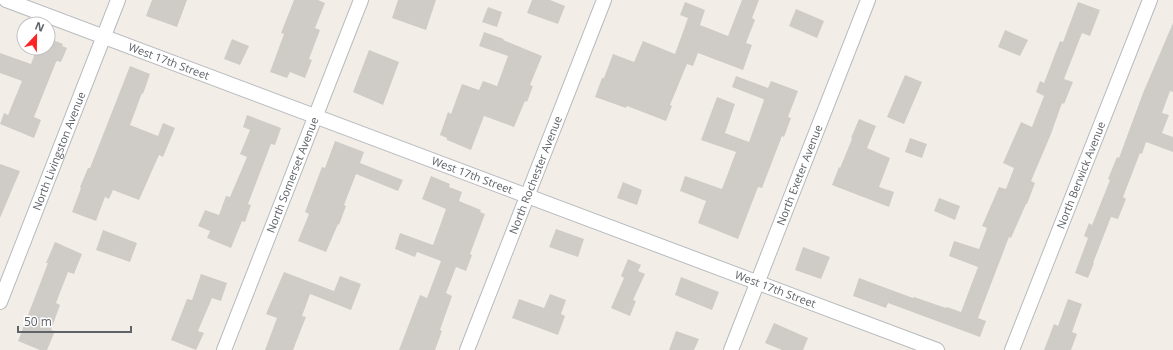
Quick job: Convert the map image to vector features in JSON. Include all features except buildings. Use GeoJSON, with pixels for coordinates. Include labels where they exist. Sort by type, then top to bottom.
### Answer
{"type":"FeatureCollection","features":[{"type":"Feature","properties":{"kind":"street","name":"West 17th Street"},"geometry":{"type":"LineString","coordinates":[[6,0],[937,350]]}},
{"type":"Feature","properties":{"kind":"street","name":"North Livingston Avenue"},"geometry":{"type":"LineString","coordinates":[[0,302],[118,0]]}},
{"type":"Feature","properties":{"kind":"street","name":"North Somerset Avenue"},"geometry":{"type":"LineString","coordinates":[[224,350],[361,0]]}},
{"type":"Feature","properties":{"kind":"street","name":"North Rochester Avenue"},"geometry":{"type":"LineString","coordinates":[[467,350],[604,0]]}},
{"type":"Feature","properties":{"kind":"street","name":"North Exeter Avenue"},"geometry":{"type":"LineString","coordinates":[[730,350],[868,0]]}},
{"type":"Feature","properties":{"kind":"street","name":"North Berwick Avenue"},"geometry":{"type":"LineString","coordinates":[[1012,350],[1150,0]]}}]}
